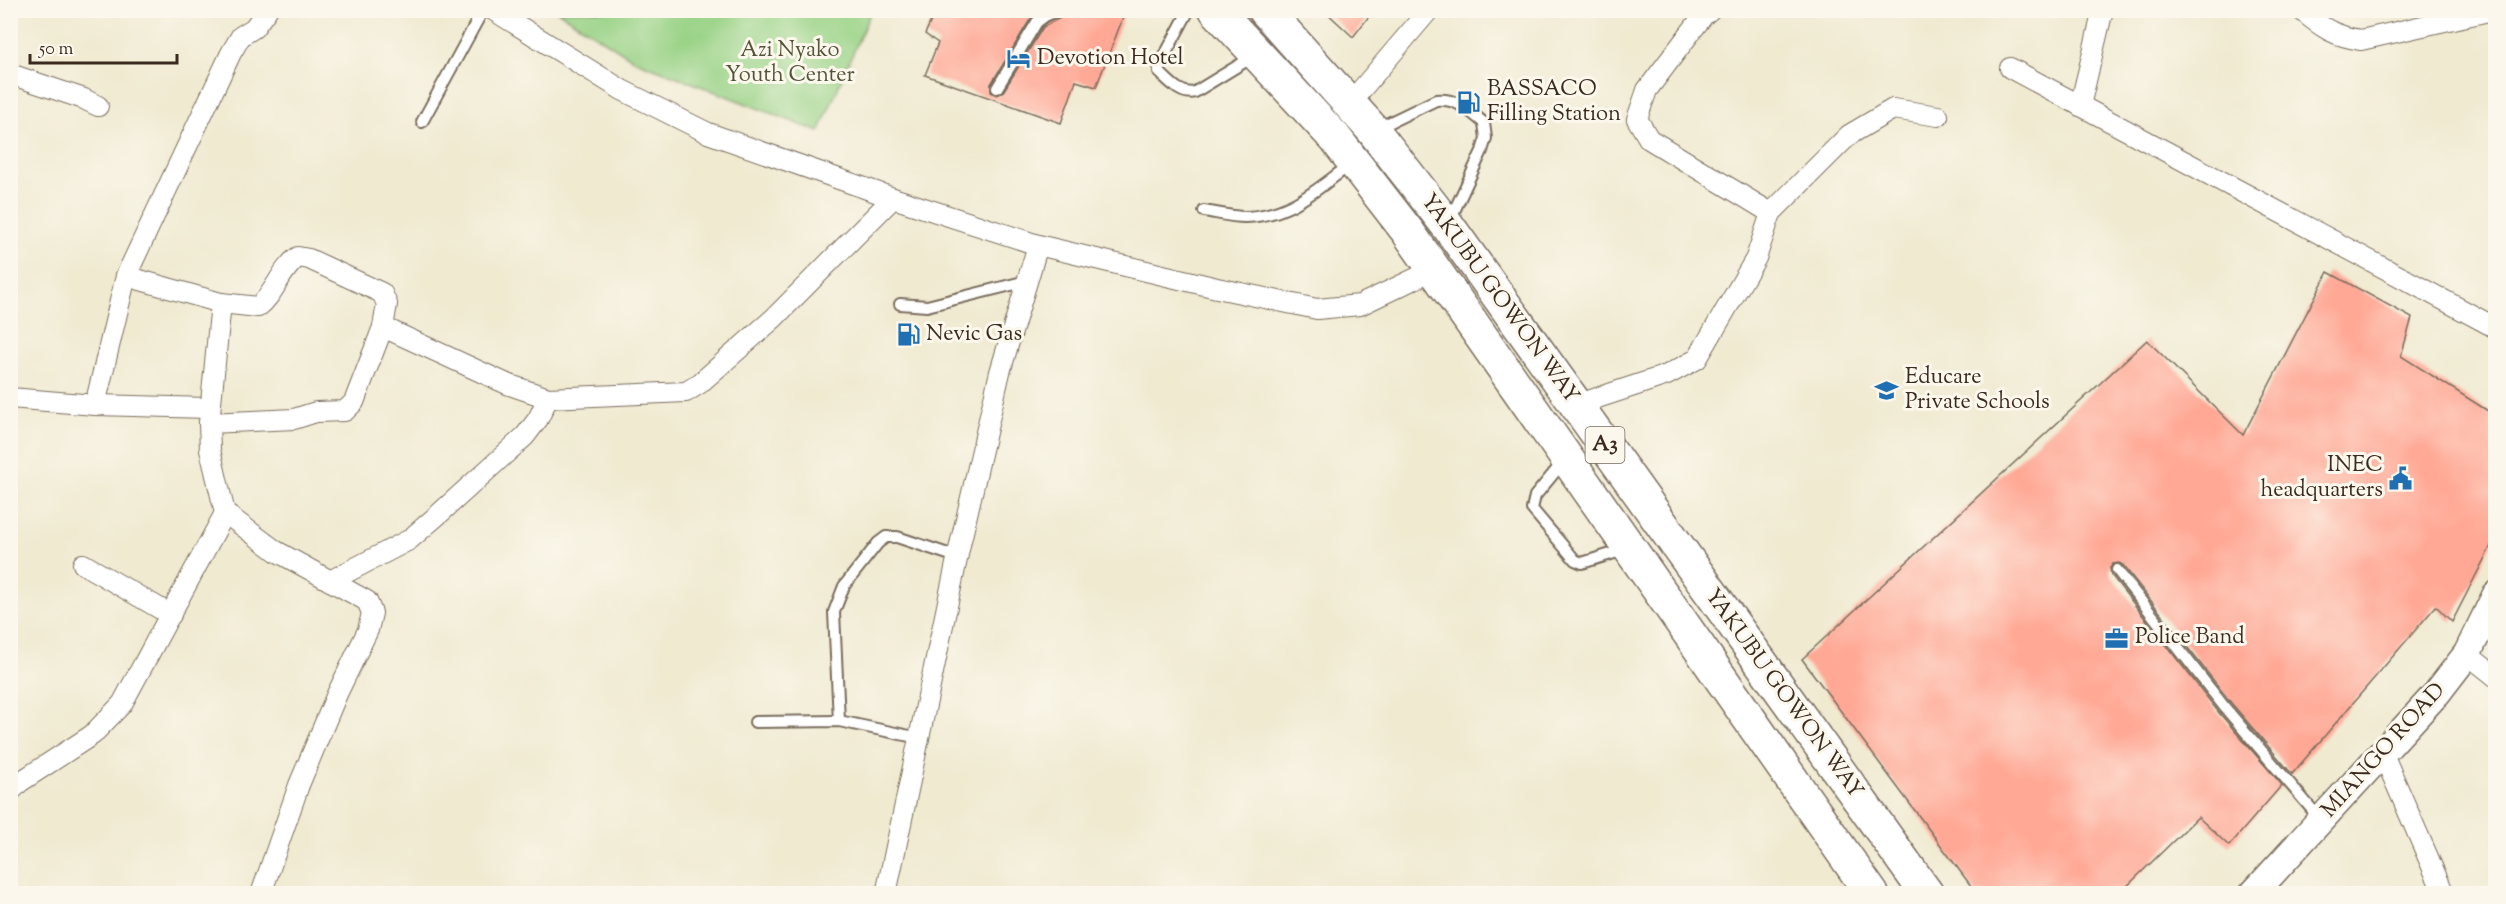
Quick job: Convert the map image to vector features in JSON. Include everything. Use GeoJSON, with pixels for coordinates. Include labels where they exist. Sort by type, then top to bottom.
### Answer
{"type":"FeatureCollection","features":[{"type":"Feature","properties":{"kind":"highway","name":"YAKUBU GOWON WAY"},"geometry":{"type":"LineString","coordinates":[[1216,10],[1335,138],[1435,269],[1872,894]]}},
{"type":"Feature","properties":{"kind":"highway","name":"YAKUBU GOWON WAY"},"geometry":{"type":"LineString","coordinates":[[1265,10],[1373,130],[1448,226],[1927,894]]}},
{"type":"Feature","properties":{"kind":"main road","name":"MIANGO ROAD"},"geometry":{"type":"LineString","coordinates":[[2253,894],[2437,693],[2467,654],[2496,595]]}},
{"type":"Feature","properties":{"kind":"street"},"geometry":{"type":"LineString","coordinates":[[95,405],[126,276],[231,53],[241,36],[254,28],[267,10]]}},
{"type":"Feature","properties":{"kind":"street"},"geometry":{"type":"LineString","coordinates":[[493,10],[622,90],[708,133],[893,198],[1038,245],[1217,288],[1317,309],[1360,305],[1435,269]]}},
{"type":"Feature","properties":{"kind":"street"},"geometry":{"type":"LineString","coordinates":[[1350,103],[1429,10]]}},
{"type":"Feature","properties":{"kind":"street"},"geometry":{"type":"LineString","coordinates":[[1710,10],[1647,90],[1637,119],[1649,139],[1771,213]]}},
{"type":"Feature","properties":{"kind":"street"},"geometry":{"type":"LineString","coordinates":[[2080,106],[2103,10]]}},
{"type":"Feature","properties":{"kind":"street"},"geometry":{"type":"LineString","coordinates":[[2301,10],[2323,28],[2341,37],[2361,40],[2493,10]]}},
{"type":"Feature","properties":{"kind":"street"},"geometry":{"type":"LineString","coordinates":[[2010,68],[2496,328]]}},
{"type":"Feature","properties":{"kind":"street"},"geometry":{"type":"LineString","coordinates":[[10,74],[98,106]]}},
{"type":"Feature","properties":{"kind":"street"},"geometry":{"type":"LineString","coordinates":[[1576,405],[1667,375],[1696,359],[1756,258],[1771,213],[1849,135],[1893,109],[1938,116]]}},
{"type":"Feature","properties":{"kind":"street"},"geometry":{"type":"LineString","coordinates":[[383,327],[507,384],[548,398],[686,392],[699,384],[774,318],[893,198]]}},
{"type":"Feature","properties":{"kind":"street"},"geometry":{"type":"LineString","coordinates":[[886,894],[957,557],[1000,372],[1038,245]]}},
{"type":"Feature","properties":{"kind":"street"},"geometry":{"type":"LineString","coordinates":[[10,398],[209,415],[294,419],[316,412],[345,411],[354,402],[383,327],[387,304],[382,293],[309,259],[298,257],[290,263],[265,301],[258,307],[221,303],[126,276]]}},
{"type":"Feature","properties":{"kind":"street"},"geometry":{"type":"LineString","coordinates":[[221,303],[209,415],[210,450],[225,513],[276,551],[367,601],[372,613],[368,630],[299,785],[261,894]]}},
{"type":"Feature","properties":{"kind":"street"},"geometry":{"type":"LineString","coordinates":[[330,581],[408,540],[439,514],[525,436],[538,419],[548,398]]}},
{"type":"Feature","properties":{"kind":"street"},"geometry":{"type":"LineString","coordinates":[[10,792],[20,782],[92,735],[122,704],[225,513]]}},
{"type":"Feature","properties":{"kind":"street"},"geometry":{"type":"LineString","coordinates":[[83,564],[171,615]]}},
{"type":"Feature","properties":{"kind":"street"},"geometry":{"type":"LineString","coordinates":[[2467,654],[2496,677]]}},
{"type":"Feature","properties":{"kind":"street"},"geometry":{"type":"LineString","coordinates":[[2383,754],[2444,894]]}},
{"type":"Feature","properties":{"kind":"lane"},"geometry":{"type":"LineString","coordinates":[[422,122],[483,10]]}},
{"type":"Feature","properties":{"kind":"lane"},"geometry":{"type":"LineString","coordinates":[[997,88],[1036,22],[1059,10]]}},
{"type":"Feature","properties":{"kind":"lane"},"geometry":{"type":"LineString","coordinates":[[1189,10],[1159,66],[1159,72],[1182,91],[1188,94],[1195,92],[1258,54]]}},
{"type":"Feature","properties":{"kind":"lane"},"geometry":{"type":"LineString","coordinates":[[1373,130],[1436,100],[1458,102],[1484,123],[1486,138],[1482,151],[1448,226]]}},
{"type":"Feature","properties":{"kind":"lane"},"geometry":{"type":"LineString","coordinates":[[1204,211],[1243,217],[1267,215],[1290,208],[1354,162]]}},
{"type":"Feature","properties":{"kind":"lane"},"geometry":{"type":"LineString","coordinates":[[900,304],[927,306],[1027,281]]}},
{"type":"Feature","properties":{"kind":"lane"},"geometry":{"type":"LineString","coordinates":[[1567,458],[1535,496],[1532,509],[1575,560],[1582,563],[1631,548]]}},
{"type":"Feature","properties":{"kind":"lane"},"geometry":{"type":"LineString","coordinates":[[839,721],[834,612],[844,586],[878,543],[886,537],[897,537],[957,557]]}},
{"type":"Feature","properties":{"kind":"lane"},"geometry":{"type":"LineString","coordinates":[[2118,570],[2226,709],[2321,820]]}},
{"type":"Feature","properties":{"kind":"lane"},"geometry":{"type":"LineString","coordinates":[[754,722],[839,721],[919,738]]}},
{"type":"Feature","properties":{"kind":"green space","name":"Azi Nyako Youth Center"},"geometry":{"type":"Polygon","coordinates":[[[557,11],[871,11],[819,132],[636,61],[557,11]]]}},
{"type":"Feature","properties":{"kind":"building","name":"Devotion Hotel"},"geometry":{"type":"Polygon","coordinates":[[[936,10],[1040,10],[1031,18],[991,84],[991,92],[997,95],[1003,92],[1043,27],[1062,17],[1066,10],[1126,10],[1096,87],[1076,81],[1061,123],[925,75],[938,43],[925,34],[936,10]]]}},
{"type":"Feature","properties":{"kind":"building"},"geometry":{"type":"Polygon","coordinates":[[[1324,10],[1374,10],[1353,37],[1324,10]]]}},
{"type":"Feature","properties":{"kind":"building","name":"Police Band"},"geometry":{"type":"Polygon","coordinates":[[[2328,272],[2412,318],[2401,356],[2496,416],[2496,536],[2452,622],[2436,606],[2292,774],[2232,704],[2123,565],[2113,564],[2110,568],[2111,575],[2220,714],[2282,785],[2229,846],[2198,817],[2119,894],[1977,894],[1802,659],[2147,340],[2243,435],[2328,272]]]}},
{"type":"Feature","properties":{"kind":"place","name":"Devotion Hotel"},"geometry":{"type":"Point","coordinates":[1019,59]}},
{"type":"Feature","properties":{"kind":"place","name":"BASSACO Filling Station"},"geometry":{"type":"Point","coordinates":[1469,103]}},
{"type":"Feature","properties":{"kind":"place","name":"Nevic Gas"},"geometry":{"type":"Point","coordinates":[908,335]}},
{"type":"Feature","properties":{"kind":"place","name":"Educare Private Schools"},"geometry":{"type":"Point","coordinates":[1887,391]}},
{"type":"Feature","properties":{"kind":"place","name":"INEC headquarters"},"geometry":{"type":"Point","coordinates":[2401,479]}},
{"type":"Feature","properties":{"kind":"place","name":"Police Band"},"geometry":{"type":"Point","coordinates":[2117,638]}}]}
